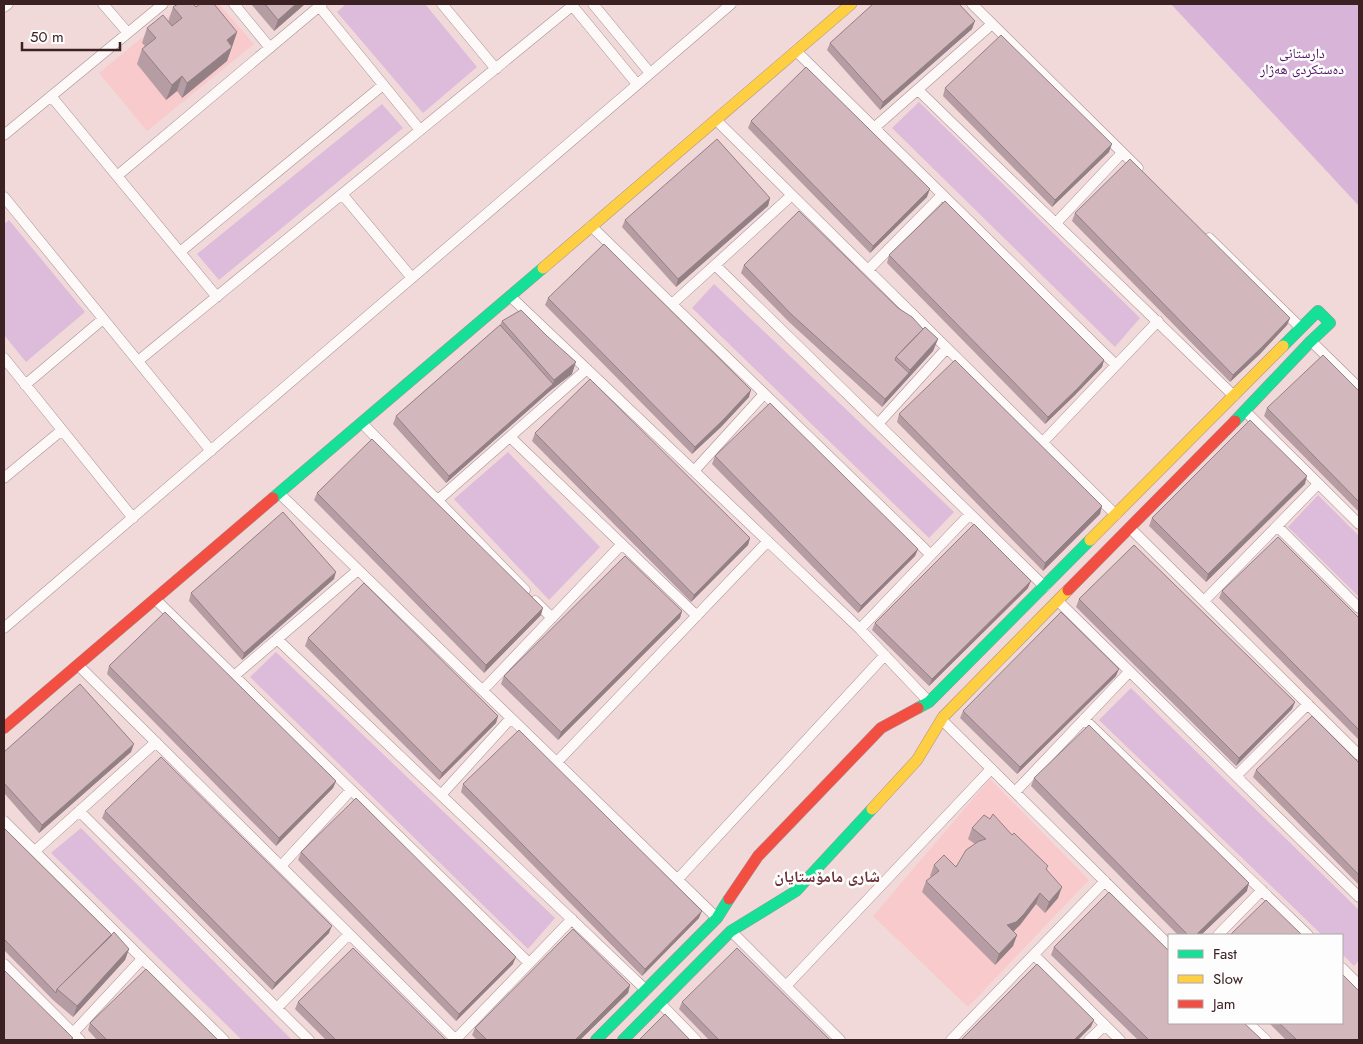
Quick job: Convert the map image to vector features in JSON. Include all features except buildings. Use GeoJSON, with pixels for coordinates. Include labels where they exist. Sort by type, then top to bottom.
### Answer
{"type":"FeatureCollection","features":[{"type":"Feature","properties":{"kind":"street"},"geometry":{"type":"LineString","coordinates":[[4,7],[8,4]]}},
{"type":"Feature","properties":{"kind":"street"},"geometry":{"type":"LineString","coordinates":[[103,4],[128,33]]}},
{"type":"Feature","properties":{"kind":"street"},"geometry":{"type":"LineString","coordinates":[[4,136],[163,4]]}},
{"type":"Feature","properties":{"kind":"street"},"geometry":{"type":"LineString","coordinates":[[234,4],[270,48]]}},
{"type":"Feature","properties":{"kind":"street"},"geometry":{"type":"LineString","coordinates":[[442,4],[496,69]]}},
{"type":"Feature","properties":{"kind":"street"},"geometry":{"type":"LineString","coordinates":[[4,628],[731,4]]}},
{"type":"Feature","properties":{"kind":"street"},"geometry":{"type":"LineString","coordinates":[[4,728],[851,4]]}},
{"type":"Feature","properties":{"kind":"street"},"geometry":{"type":"LineString","coordinates":[[972,4],[1143,173]]}},
{"type":"Feature","properties":{"kind":"street"},"geometry":{"type":"LineString","coordinates":[[117,176],[321,5],[420,130]]}},
{"type":"Feature","properties":{"kind":"street"},"geometry":{"type":"LineString","coordinates":[[138,361],[572,5],[637,84]]}},
{"type":"Feature","properties":{"kind":"street"},"geometry":{"type":"LineString","coordinates":[[583,18],[594,6],[650,73]]}},
{"type":"Feature","properties":{"kind":"street"},"geometry":{"type":"LineString","coordinates":[[874,128],[992,24]]}},
{"type":"Feature","properties":{"kind":"street"},"geometry":{"type":"LineString","coordinates":[[796,52],[1116,365]]}},
{"type":"Feature","properties":{"kind":"street"},"geometry":{"type":"LineString","coordinates":[[180,252],[383,85]]}},
{"type":"Feature","properties":{"kind":"street"},"geometry":{"type":"LineString","coordinates":[[918,90],[1234,396]]}},
{"type":"Feature","properties":{"kind":"street"},"geometry":{"type":"LineString","coordinates":[[52,96],[217,296]]}},
{"type":"Feature","properties":{"kind":"street"},"geometry":{"type":"LineString","coordinates":[[716,120],[1116,515]]}},
{"type":"Feature","properties":{"kind":"street"},"geometry":{"type":"LineString","coordinates":[[1056,223],[1122,153]]}},
{"type":"Feature","properties":{"kind":"street"},"geometry":{"type":"LineString","coordinates":[[342,194],[412,278]]}},
{"type":"Feature","properties":{"kind":"street"},"geometry":{"type":"LineString","coordinates":[[672,304],[792,194]]}},
{"type":"Feature","properties":{"kind":"street"},"geometry":{"type":"LineString","coordinates":[[868,270],[942,195]]}},
{"type":"Feature","properties":{"kind":"street"},"geometry":{"type":"LineString","coordinates":[[5,203],[211,451]]}},
{"type":"Feature","properties":{"kind":"street"},"geometry":{"type":"LineString","coordinates":[[591,226],[931,555]]}},
{"type":"Feature","properties":{"kind":"street"},"geometry":{"type":"LineString","coordinates":[[1205,234],[1301,328]]}},
{"type":"Feature","properties":{"kind":"street"},"geometry":{"type":"LineString","coordinates":[[715,265],[1045,587]]}},
{"type":"Feature","properties":{"kind":"street"},"geometry":{"type":"LineString","coordinates":[[510,296],[860,628],[929,702]]}},
{"type":"Feature","properties":{"kind":"street"},"geometry":{"type":"LineString","coordinates":[[596,1040],[717,918],[758,856],[881,728],[929,702],[1318,311],[1330,323],[942,720],[917,760],[796,891],[731,931],[623,1040]]}},
{"type":"Feature","properties":{"kind":"street"},"geometry":{"type":"LineString","coordinates":[[26,385],[103,319]]}},
{"type":"Feature","properties":{"kind":"street"},"geometry":{"type":"LineString","coordinates":[[1042,443],[1158,321]]}},
{"type":"Feature","properties":{"kind":"street"},"geometry":{"type":"LineString","coordinates":[[1311,341],[1359,388]]}},
{"type":"Feature","properties":{"kind":"street"},"geometry":{"type":"LineString","coordinates":[[878,424],[947,348]]}},
{"type":"Feature","properties":{"kind":"street"},"geometry":{"type":"LineString","coordinates":[[4,358],[132,518]]}},
{"type":"Feature","properties":{"kind":"street"},"geometry":{"type":"LineString","coordinates":[[438,500],[587,369]]}},
{"type":"Feature","properties":{"kind":"street"},"geometry":{"type":"LineString","coordinates":[[694,471],[764,394]]}},
{"type":"Feature","properties":{"kind":"street"},"geometry":{"type":"LineString","coordinates":[[1245,411],[1359,524]]}},
{"type":"Feature","properties":{"kind":"street"},"geometry":{"type":"LineString","coordinates":[[362,423],[552,618]]}},
{"type":"Feature","properties":{"kind":"street"},"geometry":{"type":"LineString","coordinates":[[4,478],[62,430]]}},
{"type":"Feature","properties":{"kind":"street"},"geometry":{"type":"LineString","coordinates":[[510,437],[697,616]]}},
{"type":"Feature","properties":{"kind":"street"},"geometry":{"type":"LineString","coordinates":[[1204,601],[1318,484]]}},
{"type":"Feature","properties":{"kind":"street"},"geometry":{"type":"LineString","coordinates":[[279,493],[717,918]]}},
{"type":"Feature","properties":{"kind":"street"},"geometry":{"type":"LineString","coordinates":[[860,628],[970,514]]}},
{"type":"Feature","properties":{"kind":"street"},"geometry":{"type":"LineString","coordinates":[[1277,526],[1359,608]]}},
{"type":"Feature","properties":{"kind":"street"},"geometry":{"type":"LineString","coordinates":[[1130,528],[1359,755]]}},
{"type":"Feature","properties":{"kind":"street"},"geometry":{"type":"LineString","coordinates":[[557,762],[768,541]]}},
{"type":"Feature","properties":{"kind":"street"},"geometry":{"type":"LineString","coordinates":[[483,690],[622,544]]}},
{"type":"Feature","properties":{"kind":"street"},"geometry":{"type":"LineString","coordinates":[[1081,550],[1095,563]]}},
{"type":"Feature","properties":{"kind":"street"},"geometry":{"type":"LineString","coordinates":[[234,676],[358,570]]}},
{"type":"Feature","properties":{"kind":"street"},"geometry":{"type":"LineString","coordinates":[[155,599],[529,963]]}},
{"type":"Feature","properties":{"kind":"street"},"geometry":{"type":"LineString","coordinates":[[1058,601],[1359,897]]}},
{"type":"Feature","properties":{"kind":"street"},"geometry":{"type":"LineString","coordinates":[[277,639],[646,990]]}},
{"type":"Feature","properties":{"kind":"street"},"geometry":{"type":"LineString","coordinates":[[678,879],[886,656]]}},
{"type":"Feature","properties":{"kind":"street"},"geometry":{"type":"LineString","coordinates":[[78,665],[456,1040],[572,920]]}},
{"type":"Feature","properties":{"kind":"street"},"geometry":{"type":"LineString","coordinates":[[1015,792],[1129,672]]}},
{"type":"Feature","properties":{"kind":"street"},"geometry":{"type":"LineString","coordinates":[[1236,776],[1308,704]]}},
{"type":"Feature","properties":{"kind":"street"},"geometry":{"type":"LineString","coordinates":[[441,795],[511,718]]}},
{"type":"Feature","properties":{"kind":"street"},"geometry":{"type":"LineString","coordinates":[[1084,719],[1307,934]]}},
{"type":"Feature","properties":{"kind":"street"},"geometry":{"type":"LineString","coordinates":[[942,720],[1168,943]]}},
{"type":"Feature","properties":{"kind":"street"},"geometry":{"type":"LineString","coordinates":[[35,852],[156,742]]}},
{"type":"Feature","properties":{"kind":"street"},"geometry":{"type":"LineString","coordinates":[[786,986],[992,769]]}},
{"type":"Feature","properties":{"kind":"street"},"geometry":{"type":"LineString","coordinates":[[281,866],[351,790]]}},
{"type":"Feature","properties":{"kind":"street"},"geometry":{"type":"LineString","coordinates":[[79,811],[310,1040]]}},
{"type":"Feature","properties":{"kind":"street"},"geometry":{"type":"LineString","coordinates":[[4,821],[224,1040]]}},
{"type":"Feature","properties":{"kind":"street"},"geometry":{"type":"LineString","coordinates":[[951,1040],[1105,881]]}},
{"type":"Feature","properties":{"kind":"street"},"geometry":{"type":"LineString","coordinates":[[1219,934],[1262,890]]}},
{"type":"Feature","properties":{"kind":"street"},"geometry":{"type":"LineString","coordinates":[[731,931],[840,1040]]}},
{"type":"Feature","properties":{"kind":"street"},"geometry":{"type":"LineString","coordinates":[[277,1008],[349,934]]}},
{"type":"Feature","properties":{"kind":"street"},"geometry":{"type":"LineString","coordinates":[[688,947],[701,961]]}},
{"type":"Feature","properties":{"kind":"street"},"geometry":{"type":"LineString","coordinates":[[1034,955],[1120,1040]]}},
{"type":"Feature","properties":{"kind":"street"},"geometry":{"type":"LineString","coordinates":[[4,964],[77,1037],[142,959]]}},
{"type":"Feature","properties":{"kind":"street"},"geometry":{"type":"LineString","coordinates":[[1343,969],[1358,981]]}},
{"type":"Feature","properties":{"kind":"street"},"geometry":{"type":"LineString","coordinates":[[660,1003],[696,1040]]}},
{"type":"Feature","properties":{"kind":"street"},"geometry":{"type":"LineString","coordinates":[[1249,1024],[1266,1040]]}},
{"type":"Feature","properties":{"kind":"street"},"geometry":{"type":"LineString","coordinates":[[1090,1040],[1104,1025]]}},
{"type":"Feature","properties":{"kind":"shaded area"},"geometry":{"type":"Polygon","coordinates":[[[183,4],[219,4],[254,44],[147,131],[99,73],[183,4]]]}},
{"type":"Feature","properties":{"kind":"shaded area"},"geometry":{"type":"Polygon","coordinates":[[[346,4],[425,4],[477,67],[423,113],[337,12],[346,4]]]}},
{"type":"Feature","properties":{"kind":"shaded area"},"geometry":{"type":"Polygon","coordinates":[[[919,102],[1140,318],[1115,347],[892,128],[919,102]]]}},
{"type":"Feature","properties":{"kind":"shaded area"},"geometry":{"type":"Polygon","coordinates":[[[382,104],[403,128],[219,280],[197,254],[382,104]]]}},
{"type":"Feature","properties":{"kind":"shaded area"},"geometry":{"type":"Polygon","coordinates":[[[9,220],[85,312],[26,362],[4,335],[4,224],[9,220]]]}},
{"type":"Feature","properties":{"kind":"shaded area"},"geometry":{"type":"Polygon","coordinates":[[[714,284],[954,512],[929,538],[692,308],[714,284]]]}},
{"type":"Feature","properties":{"kind":"shaded area"},"geometry":{"type":"Polygon","coordinates":[[[508,452],[600,547],[549,600],[454,499],[508,452]]]}},
{"type":"Feature","properties":{"kind":"shaded area"},"geometry":{"type":"Polygon","coordinates":[[[1318,495],[1359,536],[1359,597],[1288,527],[1318,495]]]}},
{"type":"Feature","properties":{"kind":"shaded area"},"geometry":{"type":"Polygon","coordinates":[[[276,652],[555,918],[528,949],[250,677],[276,652]]]}},
{"type":"Feature","properties":{"kind":"shaded area"},"geometry":{"type":"Polygon","coordinates":[[[1131,688],[1359,910],[1359,960],[1354,966],[1343,955],[1343,934],[1321,934],[1099,720],[1131,688]]]}},
{"type":"Feature","properties":{"kind":"shaded area"},"geometry":{"type":"Polygon","coordinates":[[[990,779],[1089,880],[968,1007],[873,916],[990,779]]]}},
{"type":"Feature","properties":{"kind":"shaded area"},"geometry":{"type":"Polygon","coordinates":[[[81,828],[292,1040],[242,1040],[51,853],[81,828]]]}},
{"type":"Feature","properties":{"kind":"green space","name":"دارستانی دەستکردی هەژار"},"geometry":{"type":"Polygon","coordinates":[[[1171,4],[1359,4],[1359,206],[1171,4]]]}},
{"type":"Feature","properties":{"kind":"traffic: fast"},"geometry":{"type":"LineString","coordinates":[[273,498],[543,268]]}},
{"type":"Feature","properties":{"kind":"traffic: fast"},"geometry":{"type":"LineString","coordinates":[[1235,421],[1330,323],[1318,311],[1283,346]]}},
{"type":"Feature","properties":{"kind":"traffic: fast"},"geometry":{"type":"LineString","coordinates":[[918,708],[929,702],[1090,540]]}},
{"type":"Feature","properties":{"kind":"traffic: fast"},"geometry":{"type":"LineString","coordinates":[[623,1040],[731,931],[796,891],[872,809]]}},
{"type":"Feature","properties":{"kind":"traffic: fast"},"geometry":{"type":"LineString","coordinates":[[596,1040],[717,918],[729,899]]}},
{"type":"Feature","properties":{"kind":"traffic: slow"},"geometry":{"type":"LineString","coordinates":[[543,268],[851,4]]}},
{"type":"Feature","properties":{"kind":"traffic: slow"},"geometry":{"type":"LineString","coordinates":[[1090,540],[1283,346]]}},
{"type":"Feature","properties":{"kind":"traffic: slow"},"geometry":{"type":"LineString","coordinates":[[872,809],[917,760],[943,717],[1068,590]]}},
{"type":"Feature","properties":{"kind":"traffic: jam"},"geometry":{"type":"LineString","coordinates":[[1068,590],[1235,421]]}},
{"type":"Feature","properties":{"kind":"traffic: jam"},"geometry":{"type":"LineString","coordinates":[[4,728],[273,498]]}},
{"type":"Feature","properties":{"kind":"traffic: jam"},"geometry":{"type":"LineString","coordinates":[[729,899],[758,856],[881,728],[918,708]]}},
{"type":"Feature","properties":{"kind":"district","name":"شاری مامۆستایان"},"geometry":{"type":"Point","coordinates":[827,876]}}]}
